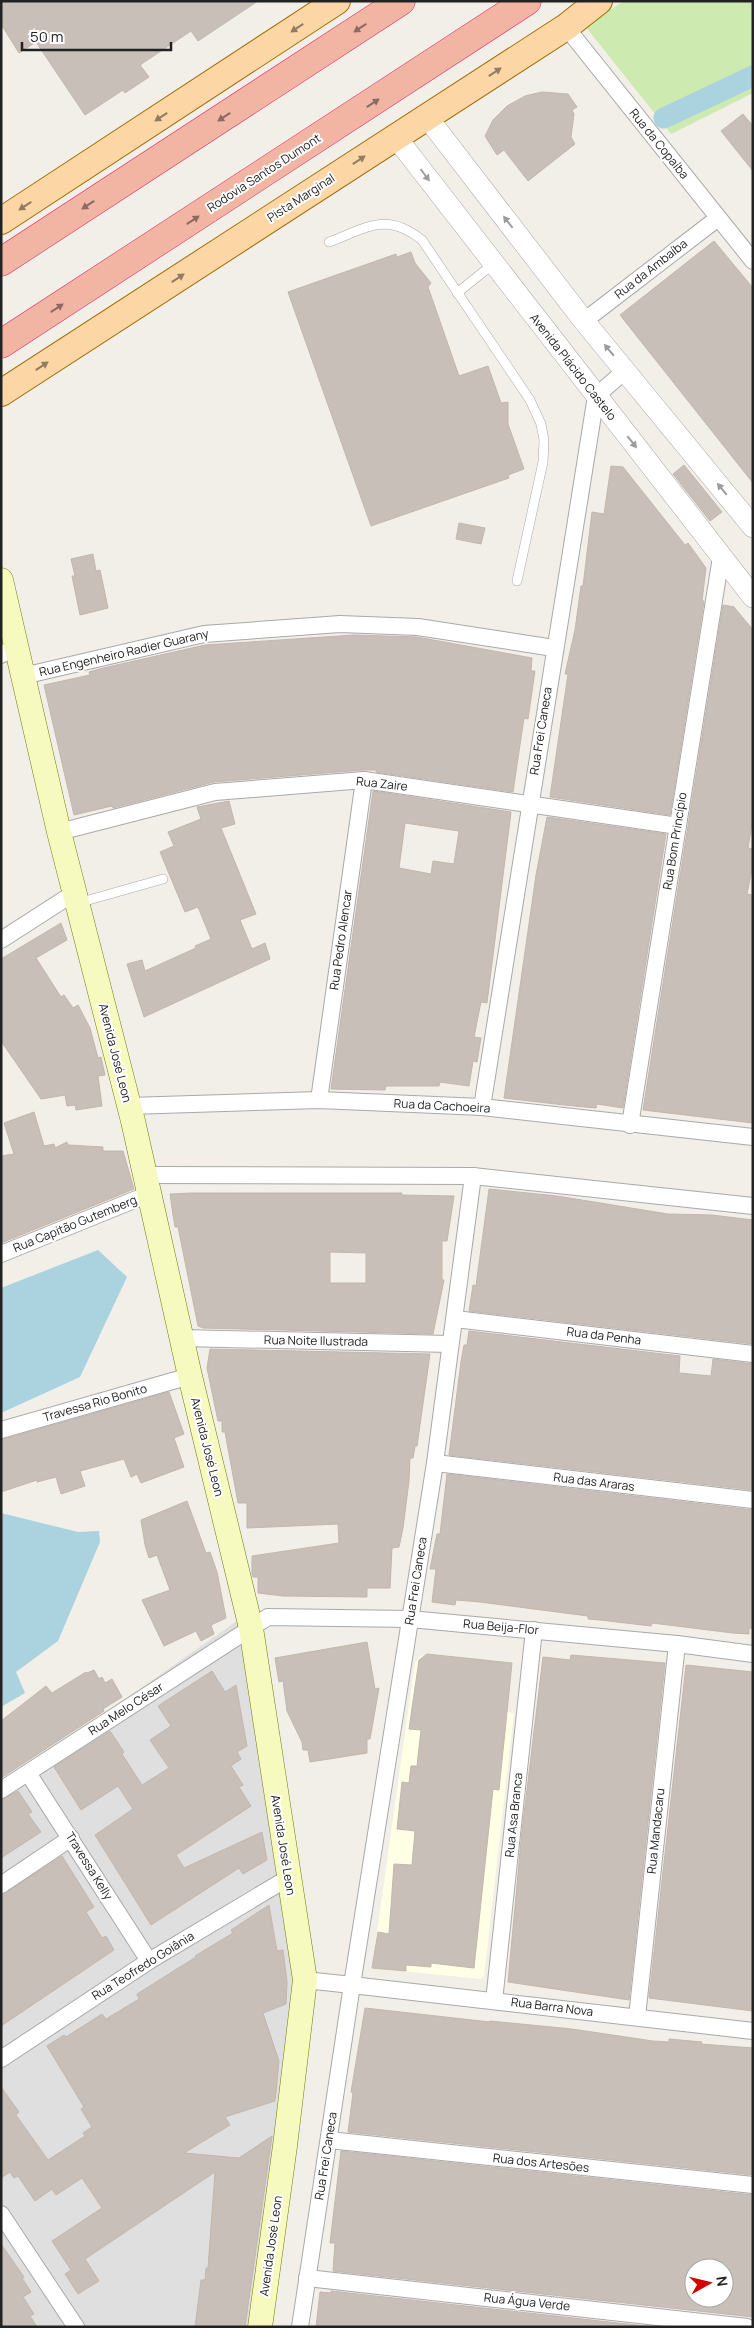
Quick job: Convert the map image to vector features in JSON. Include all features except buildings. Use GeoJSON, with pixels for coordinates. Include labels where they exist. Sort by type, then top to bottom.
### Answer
{"type":"FeatureCollection","features":[{"type":"Feature","properties":{"kind":"highway"},"geometry":{"type":"LineString","coordinates":[[1,262],[401,1]]}},
{"type":"Feature","properties":{"kind":"highway","name":"Rodovia Santos Dumont"},"geometry":{"type":"LineString","coordinates":[[1,344],[527,1]]}},
{"type":"Feature","properties":{"kind":"highway"},"geometry":{"type":"LineString","coordinates":[[1,250],[46,233]]}},
{"type":"Feature","properties":{"kind":"main road"},"geometry":{"type":"LineString","coordinates":[[1,221],[337,1]]}},
{"type":"Feature","properties":{"kind":"main road","name":"Pista Marginal"},"geometry":{"type":"LineString","coordinates":[[1,393],[566,26],[599,1]]}},
{"type":"Feature","properties":{"kind":"main road","name":"Avenida José Leon"},"geometry":{"type":"LineString","coordinates":[[1,580],[9,650],[23,676],[59,832],[131,1114],[190,1376],[251,1628],[305,1980],[285,2146],[260,2327]]}},
{"type":"Feature","properties":{"kind":"street","name":"Rua da Copaíba"},"geometry":{"type":"LineString","coordinates":[[566,26],[753,261]]}},
{"type":"Feature","properties":{"kind":"street"},"geometry":{"type":"LineString","coordinates":[[427,116],[584,321],[753,527]]}},
{"type":"Feature","properties":{"kind":"street","name":"Avenida Plácido Castelo"},"geometry":{"type":"LineString","coordinates":[[395,136],[753,597]]}},
{"type":"Feature","properties":{"kind":"street","name":"Rua da Ambaíba"},"geometry":{"type":"LineString","coordinates":[[584,321],[718,218]]}},
{"type":"Feature","properties":{"kind":"street"},"geometry":{"type":"LineString","coordinates":[[596,396],[626,370]]}},
{"type":"Feature","properties":{"kind":"street","name":"Rua Frei Caneca"},"geometry":{"type":"LineString","coordinates":[[482,1107],[554,648],[596,396]]}},
{"type":"Feature","properties":{"kind":"street","name":"Rua Bom Princípio"},"geometry":{"type":"LineString","coordinates":[[630,1125],[721,557]]}},
{"type":"Feature","properties":{"kind":"street","name":"Rua Engenheiro Radier Guarany"},"geometry":{"type":"LineString","coordinates":[[23,676],[204,634],[340,624],[418,628],[554,648]]}},
{"type":"Feature","properties":{"kind":"street","name":"Rua Zaire"},"geometry":{"type":"LineString","coordinates":[[59,832],[215,792],[364,780],[678,826]]}},
{"type":"Feature","properties":{"kind":"street","name":"Rua Pedro Alencar"},"geometry":{"type":"LineString","coordinates":[[319,1100],[364,780]]}},
{"type":"Feature","properties":{"kind":"street"},"geometry":{"type":"LineString","coordinates":[[1,940],[76,898]]}},
{"type":"Feature","properties":{"kind":"street","name":"Rua da Cachoeira"},"geometry":{"type":"LineString","coordinates":[[131,1114],[319,1100],[482,1107],[630,1125],[753,1137]]}},
{"type":"Feature","properties":{"kind":"street"},"geometry":{"type":"LineString","coordinates":[[145,1175],[473,1176],[753,1206]]}},
{"type":"Feature","properties":{"kind":"street","name":"Rua Capitão Gutemberg"},"geometry":{"type":"LineString","coordinates":[[1,1254],[145,1175]]}},
{"type":"Feature","properties":{"kind":"street","name":"Rua Frei Caneca"},"geometry":{"type":"LineString","coordinates":[[300,2327],[435,1462],[473,1176]]}},
{"type":"Feature","properties":{"kind":"street","name":"Rua da Penha"},"geometry":{"type":"LineString","coordinates":[[455,1319],[753,1354]]}},
{"type":"Feature","properties":{"kind":"street","name":"Rua Noite Ilustrada"},"geometry":{"type":"LineString","coordinates":[[182,1338],[450,1344]]}},
{"type":"Feature","properties":{"kind":"street","name":"Travessa Rio Bonito"},"geometry":{"type":"LineString","coordinates":[[1,1430],[190,1376]]}},
{"type":"Feature","properties":{"kind":"street","name":"Rua das Araras"},"geometry":{"type":"LineString","coordinates":[[435,1462],[753,1500]]}},
{"type":"Feature","properties":{"kind":"street","name":"Rua Beija-Flor"},"geometry":{"type":"LineString","coordinates":[[251,1628],[268,1617],[410,1619],[677,1644],[753,1654]]}},
{"type":"Feature","properties":{"kind":"street","name":"Rua Melo César"},"geometry":{"type":"LineString","coordinates":[[1,1790],[251,1628]]}},
{"type":"Feature","properties":{"kind":"street","name":"Rua Asa Branca"},"geometry":{"type":"LineString","coordinates":[[494,2001],[534,1630]]}},
{"type":"Feature","properties":{"kind":"street","name":"Rua Mandacaru"},"geometry":{"type":"LineString","coordinates":[[638,2018],[677,1644]]}},
{"type":"Feature","properties":{"kind":"street","name":"Travessa Kelly"},"geometry":{"type":"LineString","coordinates":[[28,1773],[149,1961]]}},
{"type":"Feature","properties":{"kind":"street"},"geometry":{"type":"LineString","coordinates":[[1,1885],[71,1838]]}},
{"type":"Feature","properties":{"kind":"street","name":"Rua Teofredo Goiânia"},"geometry":{"type":"LineString","coordinates":[[1,2059],[149,1961],[288,1878]]}},
{"type":"Feature","properties":{"kind":"street"},"geometry":{"type":"LineString","coordinates":[[305,1980],[352,1985]]}},
{"type":"Feature","properties":{"kind":"street","name":"Rua Barra Nova"},"geometry":{"type":"LineString","coordinates":[[352,1985],[753,2031]]}},
{"type":"Feature","properties":{"kind":"street","name":"Rua dos Artesões"},"geometry":{"type":"LineString","coordinates":[[329,2140],[753,2185]]}},
{"type":"Feature","properties":{"kind":"street"},"geometry":{"type":"LineString","coordinates":[[1,2214],[76,2327]]}},
{"type":"Feature","properties":{"kind":"street","name":"Rua Água Verde"},"geometry":{"type":"LineString","coordinates":[[307,2278],[747,2327]]}},
{"type":"Feature","properties":{"kind":"lane"},"geometry":{"type":"LineString","coordinates":[[329,242],[377,224],[392,223],[408,228],[422,240],[530,400],[541,424],[544,440],[543,462],[517,581]]}},
{"type":"Feature","properties":{"kind":"lane"},"geometry":{"type":"LineString","coordinates":[[457,294],[493,264]]}},
{"type":"Feature","properties":{"kind":"lane"},"geometry":{"type":"LineString","coordinates":[[76,898],[163,880]]}},
{"type":"Feature","properties":{"kind":"shaded area"},"geometry":{"type":"Polygon","coordinates":[[[244,1616],[305,1979],[257,2327],[1,2327],[1,1786],[244,1616]]]}},
{"type":"Feature","properties":{"kind":"shaded area"},"geometry":{"type":"Polygon","coordinates":[[[429,1654],[512,1663],[506,1712],[514,1713],[484,1976],[481,1979],[372,1968],[415,1662],[421,1656],[429,1654]]]}},
{"type":"Feature","properties":{"kind":"green space"},"geometry":{"type":"Polygon","coordinates":[[[624,1],[753,1],[753,93],[671,134],[585,26],[624,1]]]}},
{"type":"Feature","properties":{"kind":"water"},"geometry":{"type":"Polygon","coordinates":[[[98,1250],[127,1277],[80,1377],[1,1413],[1,1288],[98,1250]]]}},
{"type":"Feature","properties":{"kind":"water"},"geometry":{"type":"Polygon","coordinates":[[[1,1513],[78,1532],[99,1531],[100,1542],[58,1641],[16,1672],[25,1693],[1,1707],[1,1513]]]}},
{"type":"Feature","properties":{"kind":"waterway"},"geometry":{"type":"LineString","coordinates":[[664,118],[753,76]]}}]}
